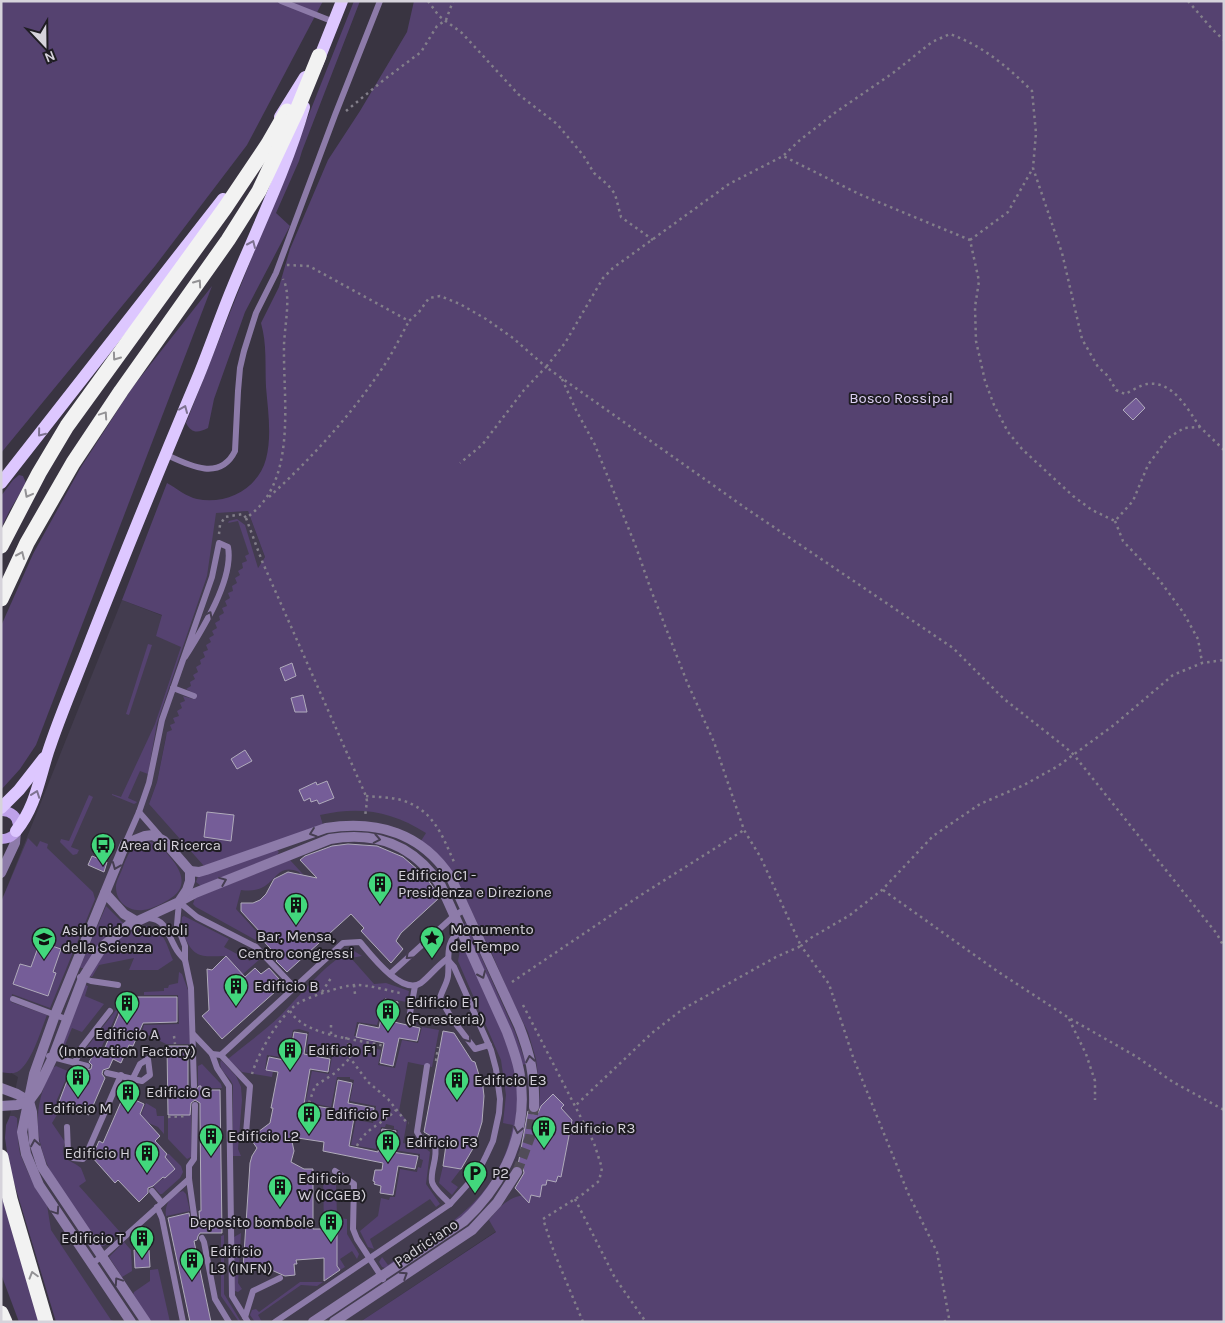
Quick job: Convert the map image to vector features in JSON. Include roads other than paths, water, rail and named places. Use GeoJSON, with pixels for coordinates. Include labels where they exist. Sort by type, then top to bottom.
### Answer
{"type":"FeatureCollection","features":[{"type":"Feature","properties":{"kind":"highway"},"geometry":{"type":"LineString","coordinates":[[1,546],[39,473],[67,426],[230,200],[268,144],[319,56]]}},
{"type":"Feature","properties":{"kind":"highway"},"geometry":{"type":"LineString","coordinates":[[1,599],[26,543],[78,455],[121,390],[228,240],[259,191],[297,110],[319,56]]}},
{"type":"Feature","properties":{"kind":"highway"},"geometry":{"type":"LineString","coordinates":[[1,1157],[10,1199],[46,1322]]}},
{"type":"Feature","properties":{"kind":"highway"},"geometry":{"type":"LineString","coordinates":[[1,1313],[5,1322]]}},
{"type":"Feature","properties":{"kind":"main road"},"geometry":{"type":"LineString","coordinates":[[1,839],[10,838],[23,823],[35,797],[48,752],[164,454],[293,146],[319,56],[342,1]]}},
{"type":"Feature","properties":{"kind":"main road"},"geometry":{"type":"LineString","coordinates":[[1,483],[224,197],[270,132],[319,56]]}},
{"type":"Feature","properties":{"kind":"main road"},"geometry":{"type":"LineString","coordinates":[[16,831],[18,822],[14,814],[1,809],[19,790],[48,752]]}},
{"type":"Feature","properties":{"kind":"street"},"geometry":{"type":"LineString","coordinates":[[131,1322],[39,1185],[30,1167],[22,1132],[31,1085],[55,1015],[125,844],[153,835],[164,841],[190,870],[199,872],[326,828],[364,825],[404,835],[443,865],[455,885],[529,1050],[533,1073],[534,1107]]}},
{"type":"Feature","properties":{"kind":"street"},"geometry":{"type":"LineString","coordinates":[[1,873],[15,843],[16,831]]}},
{"type":"Feature","properties":{"kind":"street"},"geometry":{"type":"LineString","coordinates":[[1,1106],[29,1102],[43,1080],[83,978],[103,946],[116,934],[140,919],[195,893],[330,839],[346,836],[364,836],[383,840],[413,855],[433,874],[441,886],[516,1055],[522,1097],[517,1137],[501,1177],[479,1208],[449,1232],[312,1322]]}},
{"type":"Feature","properties":{"kind":"street"},"geometry":{"type":"LineString","coordinates":[[179,902],[187,890],[190,881],[190,870]]}},
{"type":"Feature","properties":{"kind":"street"},"geometry":{"type":"LineString","coordinates":[[105,893],[124,914],[140,919]]}},
{"type":"Feature","properties":{"kind":"street"},"geometry":{"type":"LineString","coordinates":[[1,1088],[17,1094],[29,1102],[32,1112],[34,1142],[42,1167],[146,1322]]}},
{"type":"Feature","properties":{"kind":"street","name":"Padriciano"},"geometry":{"type":"LineString","coordinates":[[334,1322],[472,1230],[498,1203],[517,1172]]}},
{"type":"Feature","properties":{"kind":"lane"},"geometry":{"type":"LineString","coordinates":[[281,1],[334,22]]}},
{"type":"Feature","properties":{"kind":"lane"},"geometry":{"type":"LineString","coordinates":[[164,454],[202,469],[218,468],[231,459],[235,451],[240,368],[256,313],[276,273],[380,1]]}},
{"type":"Feature","properties":{"kind":"lane"},"geometry":{"type":"LineString","coordinates":[[125,844],[149,783],[162,720],[212,577],[219,543],[228,547],[230,556],[228,567],[211,611],[185,657]]}},
{"type":"Feature","properties":{"kind":"lane"},"geometry":{"type":"LineString","coordinates":[[173,688],[194,696]]}},
{"type":"Feature","properties":{"kind":"lane"},"geometry":{"type":"LineString","coordinates":[[139,812],[164,841]]}},
{"type":"Feature","properties":{"kind":"lane"},"geometry":{"type":"LineString","coordinates":[[291,840],[296,852]]}},
{"type":"Feature","properties":{"kind":"lane"},"geometry":{"type":"LineString","coordinates":[[413,855],[420,846]]}},
{"type":"Feature","properties":{"kind":"lane"},"geometry":{"type":"LineString","coordinates":[[179,902],[177,925],[185,946],[185,960],[191,988],[194,1086]]}},
{"type":"Feature","properties":{"kind":"lane"},"geometry":{"type":"LineString","coordinates":[[179,902],[197,917],[256,947],[295,988]]}},
{"type":"Feature","properties":{"kind":"lane"},"geometry":{"type":"LineString","coordinates":[[390,974],[454,914],[466,909]]}},
{"type":"Feature","properties":{"kind":"lane"},"geometry":{"type":"LineString","coordinates":[[140,919],[155,918],[166,927],[175,948],[185,960]]}},
{"type":"Feature","properties":{"kind":"lane"},"geometry":{"type":"LineString","coordinates":[[462,931],[456,934],[452,940],[447,959],[448,977],[440,998],[452,1019],[475,1049],[489,1046]]}},
{"type":"Feature","properties":{"kind":"lane"},"geometry":{"type":"LineString","coordinates":[[222,1055],[343,943],[360,942],[390,974],[404,984],[415,986],[447,959]]}},
{"type":"Feature","properties":{"kind":"lane"},"geometry":{"type":"LineString","coordinates":[[275,1322],[450,1204],[477,1174],[493,1141],[500,1099],[496,1069],[489,1046],[454,967],[447,959]]}},
{"type":"Feature","properties":{"kind":"lane"},"geometry":{"type":"LineString","coordinates":[[72,974],[91,981],[118,985]]}},
{"type":"Feature","properties":{"kind":"lane"},"geometry":{"type":"LineString","coordinates":[[410,1013],[415,986]]}},
{"type":"Feature","properties":{"kind":"lane"},"geometry":{"type":"LineString","coordinates":[[13,999],[66,1019]]}},
{"type":"Feature","properties":{"kind":"lane"},"geometry":{"type":"LineString","coordinates":[[75,1062],[82,1047],[110,1011]]}},
{"type":"Feature","properties":{"kind":"lane"},"geometry":{"type":"LineString","coordinates":[[193,1034],[212,1054],[217,1068],[229,1086],[232,1296],[246,1319]]}},
{"type":"Feature","properties":{"kind":"lane"},"geometry":{"type":"LineString","coordinates":[[42,1054],[87,1066]]}},
{"type":"Feature","properties":{"kind":"lane"},"geometry":{"type":"LineString","coordinates":[[212,1054],[222,1055],[250,1086],[246,1133]]}},
{"type":"Feature","properties":{"kind":"lane"},"geometry":{"type":"LineString","coordinates":[[431,1067],[417,1132],[420,1137],[435,1146],[436,1152],[432,1181],[435,1188],[450,1204]]}},
{"type":"Feature","properties":{"kind":"lane"},"geometry":{"type":"LineString","coordinates":[[107,1073],[133,1078]]}},
{"type":"Feature","properties":{"kind":"lane"},"geometry":{"type":"LineString","coordinates":[[67,1127],[68,1153],[73,1158],[83,1159],[121,1075]]}},
{"type":"Feature","properties":{"kind":"lane"},"geometry":{"type":"LineString","coordinates":[[195,1105],[194,1159],[189,1166],[195,1222]]}},
{"type":"Feature","properties":{"kind":"lane"},"geometry":{"type":"LineString","coordinates":[[335,1171],[354,1184],[353,1229],[388,1286]]}},
{"type":"Feature","properties":{"kind":"lane"},"geometry":{"type":"LineString","coordinates":[[92,1263],[102,1257],[189,1179]]}},
{"type":"Feature","properties":{"kind":"lane"},"geometry":{"type":"LineString","coordinates":[[152,1191],[159,1205],[183,1322]]}},
{"type":"Feature","properties":{"kind":"lane"},"geometry":{"type":"LineString","coordinates":[[202,1238],[215,1299],[229,1322]]}},
{"type":"Feature","properties":{"kind":"lane"},"geometry":{"type":"LineString","coordinates":[[246,1319],[253,1291],[280,1278]]}},
{"type":"Feature","properties":{"kind":"tunnel"},"geometry":{"type":"LineString","coordinates":[[517,1172],[530,1137],[534,1107]]}},
{"type":"Feature","properties":{"kind":"place","name":"Area di Ricerca"},"geometry":{"type":"Point","coordinates":[103,866]}},
{"type":"Feature","properties":{"kind":"place","name":"Edificio C1 - Presidenza e Direzione"},"geometry":{"type":"Point","coordinates":[380,905]}},
{"type":"Feature","properties":{"kind":"place","name":"Bar, Mensa, Centro congressi"},"geometry":{"type":"Point","coordinates":[296,926]}},
{"type":"Feature","properties":{"kind":"place","name":"Monumento del Tempo"},"geometry":{"type":"Point","coordinates":[432,959]}},
{"type":"Feature","properties":{"kind":"place","name":"Asilo nido Cuccioli della Scienza"},"geometry":{"type":"Point","coordinates":[44,960]}},
{"type":"Feature","properties":{"kind":"place","name":"Edificio B"},"geometry":{"type":"Point","coordinates":[236,1007]}},
{"type":"Feature","properties":{"kind":"place","name":"Edificio A (Innovation Factory)"},"geometry":{"type":"Point","coordinates":[127,1024]}},
{"type":"Feature","properties":{"kind":"place","name":"Edificio E 1 (Foresteria)"},"geometry":{"type":"Point","coordinates":[388,1032]}},
{"type":"Feature","properties":{"kind":"place","name":"Edificio F1"},"geometry":{"type":"Point","coordinates":[290,1071]}},
{"type":"Feature","properties":{"kind":"place","name":"Edificio M"},"geometry":{"type":"Point","coordinates":[78,1098]}},
{"type":"Feature","properties":{"kind":"place","name":"Edificio E3"},"geometry":{"type":"Point","coordinates":[457,1101]}},
{"type":"Feature","properties":{"kind":"place","name":"Edificio G"},"geometry":{"type":"Point","coordinates":[128,1113]}},
{"type":"Feature","properties":{"kind":"place","name":"Edificio F"},"geometry":{"type":"Point","coordinates":[309,1135]}},
{"type":"Feature","properties":{"kind":"place","name":"Edificio R3"},"geometry":{"type":"Point","coordinates":[544,1149]}},
{"type":"Feature","properties":{"kind":"place","name":"Edificio L2"},"geometry":{"type":"Point","coordinates":[211,1157]}},
{"type":"Feature","properties":{"kind":"place","name":"Edificio F3"},"geometry":{"type":"Point","coordinates":[388,1163]}},
{"type":"Feature","properties":{"kind":"place","name":"Edificio H"},"geometry":{"type":"Point","coordinates":[147,1174]}},
{"type":"Feature","properties":{"kind":"place","name":"P2"},"geometry":{"type":"Point","coordinates":[475,1194]}},
{"type":"Feature","properties":{"kind":"place","name":"Edificio W (ICGEB)"},"geometry":{"type":"Point","coordinates":[280,1208]}},
{"type":"Feature","properties":{"kind":"place","name":"Deposito bombole"},"geometry":{"type":"Point","coordinates":[331,1243]}},
{"type":"Feature","properties":{"kind":"place","name":"Edificio T"},"geometry":{"type":"Point","coordinates":[142,1259]}},
{"type":"Feature","properties":{"kind":"place","name":"Edificio L3 (INFN)"},"geometry":{"type":"Point","coordinates":[192,1281]}},
{"type":"Feature","properties":{"kind":"park label","name":"Bosco Rossipal"},"geometry":{"type":"Point","coordinates":[901,398]}}]}
